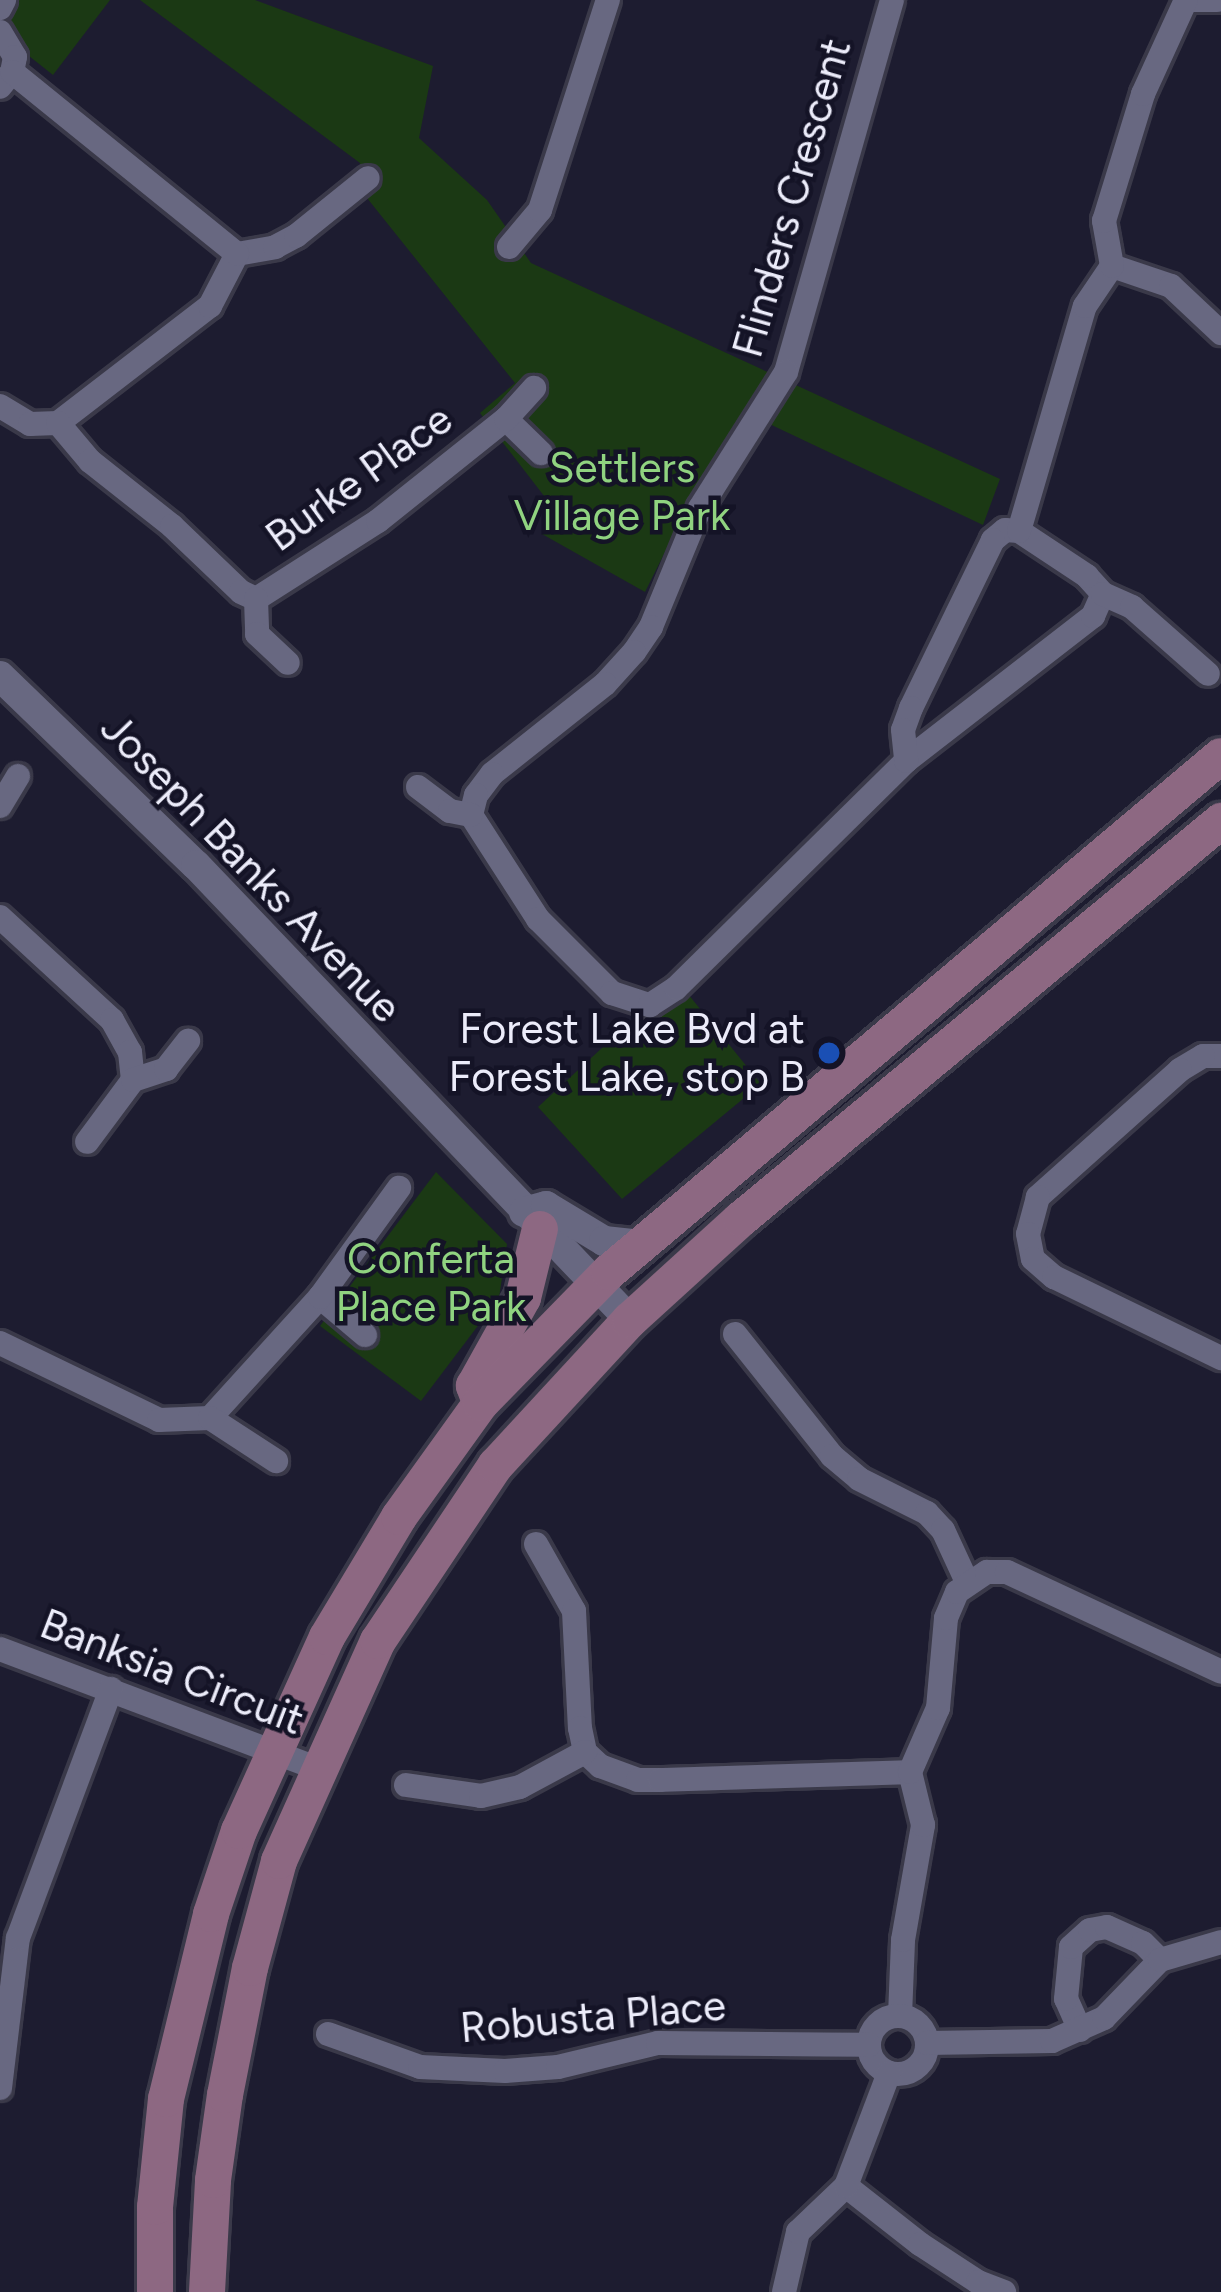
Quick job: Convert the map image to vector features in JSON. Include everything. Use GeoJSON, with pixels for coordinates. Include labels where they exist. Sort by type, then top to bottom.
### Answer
{"type":"FeatureCollection","features":[{"type":"Feature","properties":{"kind":"main road"},"geometry":{"type":"LineString","coordinates":[[155,2292],[161,2142],[183,2017],[238,1831],[327,1637],[399,1517],[481,1403],[595,1286],[1221,756]]}},
{"type":"Feature","properties":{"kind":"main road"},"geometry":{"type":"LineString","coordinates":[[207,2292],[213,2180],[250,1968],[279,1861],[316,1768],[378,1641],[496,1465],[630,1320],[741,1219],[1221,821]]}},
{"type":"Feature","properties":{"kind":"main road"},"geometry":{"type":"LineString","coordinates":[[481,1403],[474,1386],[523,1298],[532,1221]]}},
{"type":"Feature","properties":{"kind":"street"},"geometry":{"type":"LineString","coordinates":[[509,247],[540,210],[608,0]]}},
{"type":"Feature","properties":{"kind":"street","name":"Flinders Crescent"},"geometry":{"type":"LineString","coordinates":[[471,815],[476,795],[492,774],[605,684],[634,652],[651,627],[700,508],[786,372],[892,0]]}},
{"type":"Feature","properties":{"kind":"street"},"geometry":{"type":"LineString","coordinates":[[1019,531],[1085,306],[1112,266],[1104,221],[1143,94],[1186,0],[1217,0]]}},
{"type":"Feature","properties":{"kind":"street"},"geometry":{"type":"LineString","coordinates":[[0,32],[11,45],[6,80],[237,254],[275,247],[296,236],[368,178]]}},
{"type":"Feature","properties":{"kind":"street"},"geometry":{"type":"LineString","coordinates":[[0,406],[30,424],[58,423],[210,306],[237,254]]}},
{"type":"Feature","properties":{"kind":"street"},"geometry":{"type":"LineString","coordinates":[[1112,266],[1171,286],[1221,333]]}},
{"type":"Feature","properties":{"kind":"street","name":"Burke Place"},"geometry":{"type":"LineString","coordinates":[[256,599],[377,521],[506,419],[534,388]]}},
{"type":"Feature","properties":{"kind":"street","name":"Burke Place"},"geometry":{"type":"LineString","coordinates":[[506,419],[541,453]]}},
{"type":"Feature","properties":{"kind":"street","name":"Burke Place"},"geometry":{"type":"LineString","coordinates":[[58,423],[90,460],[172,526],[241,592],[256,599]]}},
{"type":"Feature","properties":{"kind":"street"},"geometry":{"type":"LineString","coordinates":[[906,760],[903,730],[994,540],[1005,530],[1019,531],[1088,576],[1103,594],[1132,607],[1208,674]]}},
{"type":"Feature","properties":{"kind":"street"},"geometry":{"type":"LineString","coordinates":[[418,787],[450,811],[471,815],[538,919],[612,993],[650,1005],[676,988],[906,760],[1093,616],[1103,594]]}},
{"type":"Feature","properties":{"kind":"street","name":"Burke Place"},"geometry":{"type":"LineString","coordinates":[[256,599],[257,634],[288,664]]}},
{"type":"Feature","properties":{"kind":"street","name":"Joseph Banks Avenue"},"geometry":{"type":"LineString","coordinates":[[5,681],[196,865],[630,1320]]}},
{"type":"Feature","properties":{"kind":"street"},"geometry":{"type":"LineString","coordinates":[[0,806],[18,776]]}},
{"type":"Feature","properties":{"kind":"street"},"geometry":{"type":"LineString","coordinates":[[0,917],[112,1020],[130,1052],[133,1081]]}},
{"type":"Feature","properties":{"kind":"street"},"geometry":{"type":"LineString","coordinates":[[87,1142],[133,1081],[166,1069],[188,1041]]}},
{"type":"Feature","properties":{"kind":"street"},"geometry":{"type":"LineString","coordinates":[[1221,1056],[1193,1060],[1038,1197],[1028,1234],[1033,1259],[1054,1277],[1221,1358]]}},
{"type":"Feature","properties":{"kind":"street"},"geometry":{"type":"LineString","coordinates":[[210,1418],[320,1298],[399,1188]]}},
{"type":"Feature","properties":{"kind":"street"},"geometry":{"type":"LineString","coordinates":[[532,1221],[546,1207],[604,1241],[642,1244]]}},
{"type":"Feature","properties":{"kind":"street"},"geometry":{"type":"LineString","coordinates":[[320,1298],[365,1335]]}},
{"type":"Feature","properties":{"kind":"street"},"geometry":{"type":"LineString","coordinates":[[735,1334],[832,1456],[859,1479],[927,1514],[943,1530],[967,1582]]}},
{"type":"Feature","properties":{"kind":"street"},"geometry":{"type":"LineString","coordinates":[[0,1343],[159,1420],[210,1418],[276,1461]]}},
{"type":"Feature","properties":{"kind":"street"},"geometry":{"type":"LineString","coordinates":[[536,1544],[574,1611],[585,1752],[600,1766],[638,1780],[910,1772]]}},
{"type":"Feature","properties":{"kind":"street"},"geometry":{"type":"LineString","coordinates":[[900,2016],[903,1940],[923,1825],[910,1772],[938,1708],[950,1605],[967,1582],[986,1572],[1006,1572],[1221,1672]]}},
{"type":"Feature","properties":{"kind":"street","name":"Banksia Circuit"},"geometry":{"type":"LineString","coordinates":[[0,1649],[316,1768]]}},
{"type":"Feature","properties":{"kind":"street"},"geometry":{"type":"LineString","coordinates":[[0,2088],[18,1938],[111,1689]]}},
{"type":"Feature","properties":{"kind":"street"},"geometry":{"type":"LineString","coordinates":[[406,1785],[482,1796],[520,1787],[585,1752]]}},
{"type":"Feature","properties":{"kind":"street"},"geometry":{"type":"LineString","coordinates":[[1080,2030],[1066,2000],[1070,1947],[1090,1930],[1107,1927],[1142,1943],[1160,1960]]}},
{"type":"Feature","properties":{"kind":"street"},"geometry":{"type":"LineString","coordinates":[[927,2043],[1052,2041],[1121,2005],[1160,1960],[1221,1942]]}},
{"type":"Feature","properties":{"kind":"street"},"geometry":{"type":"LineString","coordinates":[[900,2016],[919,2025],[926,2054],[911,2072],[889,2073],[874,2062],[869,2045],[878,2024],[900,2016]]}},
{"type":"Feature","properties":{"kind":"street","name":"Robusta Place"},"geometry":{"type":"LineString","coordinates":[[328,2034],[420,2067],[506,2071],[558,2067],[658,2043],[869,2045]]}},
{"type":"Feature","properties":{"kind":"street"},"geometry":{"type":"LineString","coordinates":[[784,2292],[798,2232],[846,2186],[889,2073]]}},
{"type":"Feature","properties":{"kind":"street"},"geometry":{"type":"LineString","coordinates":[[846,2186],[939,2256],[1004,2292]]}},
{"type":"Feature","properties":{"kind":"green space"},"geometry":{"type":"Polygon","coordinates":[[[4,0],[110,0],[53,75],[0,33],[4,0]]]}},
{"type":"Feature","properties":{"kind":"green space","name":"Settlers Village Park"},"geometry":{"type":"Polygon","coordinates":[[[140,0],[255,0],[433,66],[419,138],[487,200],[531,263],[1000,479],[983,525],[748,414],[701,480],[645,592],[542,534],[561,518],[480,413],[515,383],[367,198],[360,163],[140,0]]]}},
{"type":"Feature","properties":{"kind":"green space"},"geometry":{"type":"Polygon","coordinates":[[[688,994],[761,1084],[622,1199],[538,1107],[642,1011],[663,1009],[688,994]]]}},
{"type":"Feature","properties":{"kind":"green space","name":"Conferta Place Park"},"geometry":{"type":"Polygon","coordinates":[[[436,1172],[507,1244],[499,1298],[421,1401],[320,1326],[436,1172]]]}},
{"type":"Feature","properties":{"kind":"place","name":"Forest Lake Bvd at Forest Lake, stop B"},"geometry":{"type":"Point","coordinates":[829,1053]}}]}
